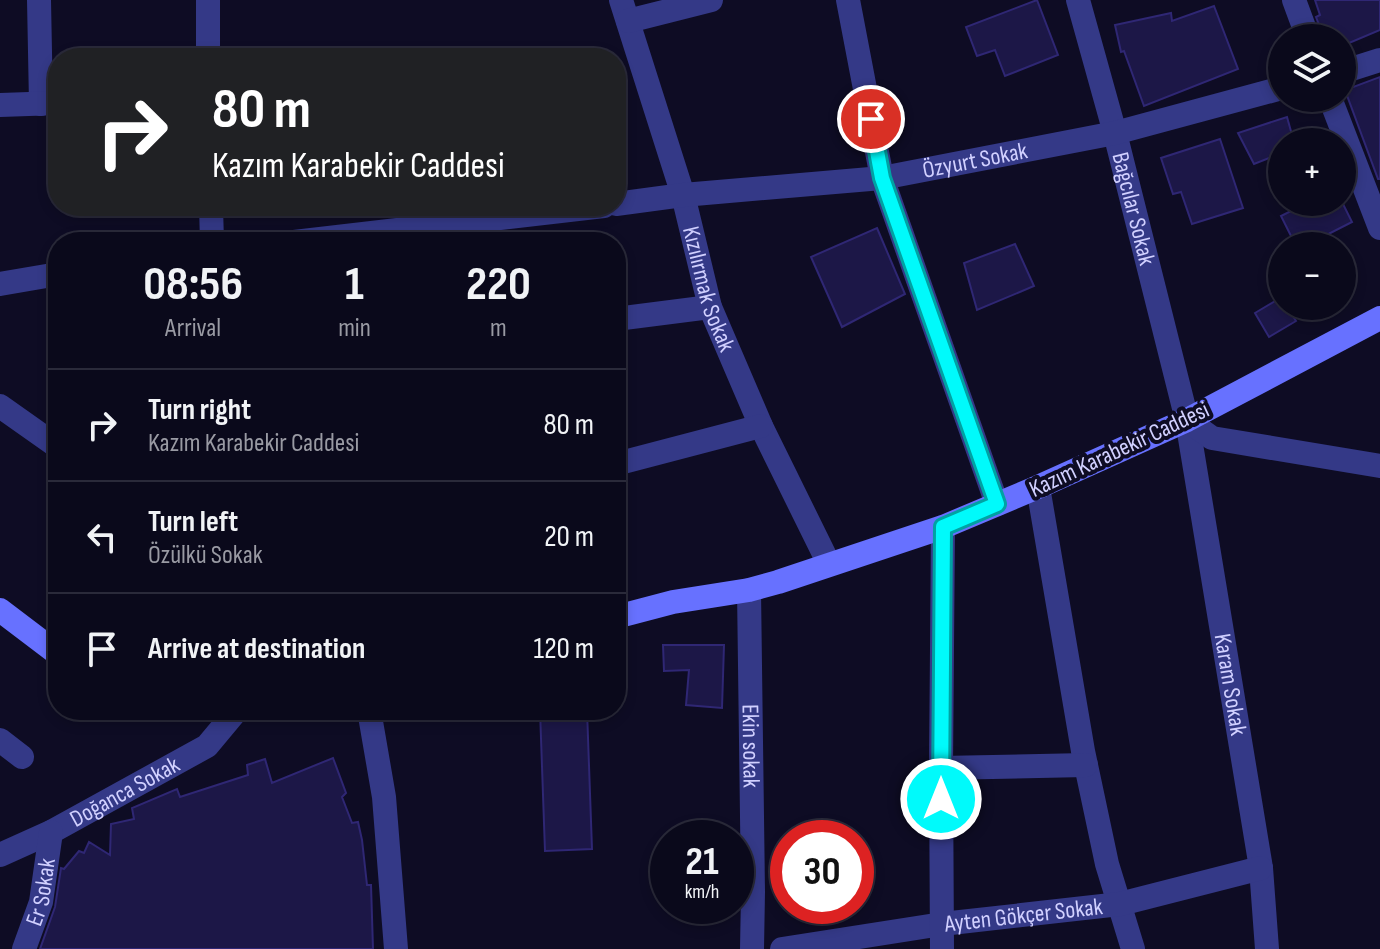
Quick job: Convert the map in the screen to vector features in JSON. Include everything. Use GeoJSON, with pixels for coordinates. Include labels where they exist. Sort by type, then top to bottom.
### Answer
{"type":"FeatureCollection","features":[{"type":"Feature","properties":{"kind":"street"},"geometry":{"type":"LineString","coordinates":[[39,0],[48,94]]}},
{"type":"Feature","properties":{"kind":"street"},"geometry":{"type":"LineString","coordinates":[[208,0],[208,48]]}},
{"type":"Feature","properties":{"kind":"street"},"geometry":{"type":"LineString","coordinates":[[624,10],[711,0]]}},
{"type":"Feature","properties":{"kind":"street"},"geometry":{"type":"LineString","coordinates":[[848,0],[882,178],[997,504]]}},
{"type":"Feature","properties":{"kind":"street","name":"Bağcılar Sokak"},"geometry":{"type":"LineString","coordinates":[[1078,0],[1115,133],[1187,420]]}},
{"type":"Feature","properties":{"kind":"street"},"geometry":{"type":"LineString","coordinates":[[1294,0],[1303,24]]}},
{"type":"Feature","properties":{"kind":"street","name":"Kızılırmak Sokak"},"geometry":{"type":"LineString","coordinates":[[624,10],[627,58],[683,195],[710,307],[761,426],[829,564]]}},
{"type":"Feature","properties":{"kind":"street"},"geometry":{"type":"LineString","coordinates":[[1356,68],[1380,60]]}},
{"type":"Feature","properties":{"kind":"street","name":"Özyurt Sokak"},"geometry":{"type":"LineString","coordinates":[[626,203],[882,178],[1115,133],[1268,92]]}},
{"type":"Feature","properties":{"kind":"street"},"geometry":{"type":"LineString","coordinates":[[0,105],[48,104]]}},
{"type":"Feature","properties":{"kind":"street"},"geometry":{"type":"LineString","coordinates":[[1335,112],[1380,228]]}},
{"type":"Feature","properties":{"kind":"street"},"geometry":{"type":"LineString","coordinates":[[380,232],[518,216]]}},
{"type":"Feature","properties":{"kind":"street"},"geometry":{"type":"LineString","coordinates":[[0,284],[48,276]]}},
{"type":"Feature","properties":{"kind":"street"},"geometry":{"type":"LineString","coordinates":[[626,318],[710,307]]}},
{"type":"Feature","properties":{"kind":"street","name":"Kazım Karabekir Caddesi"},"geometry":{"type":"LineString","coordinates":[[626,614],[673,602],[749,590],[943,527],[1187,420],[1380,318]]}},
{"type":"Feature","properties":{"kind":"street"},"geometry":{"type":"LineString","coordinates":[[0,406],[48,434]]}},
{"type":"Feature","properties":{"kind":"street"},"geometry":{"type":"LineString","coordinates":[[1187,420],[1212,438],[1380,466]]}},
{"type":"Feature","properties":{"kind":"street","name":"Karam Sokak"},"geometry":{"type":"LineString","coordinates":[[1187,420],[1261,868],[1267,949]]}},
{"type":"Feature","properties":{"kind":"street"},"geometry":{"type":"LineString","coordinates":[[626,461],[761,426]]}},
{"type":"Feature","properties":{"kind":"street"},"geometry":{"type":"LineString","coordinates":[[1038,487],[1086,765],[1107,864],[1133,949]]}},
{"type":"Feature","properties":{"kind":"street"},"geometry":{"type":"LineString","coordinates":[[942,949],[943,527]]}},
{"type":"Feature","properties":{"kind":"street","name":"Ekin sokak"},"geometry":{"type":"LineString","coordinates":[[749,590],[752,949]]}},
{"type":"Feature","properties":{"kind":"street"},"geometry":{"type":"LineString","coordinates":[[0,610],[48,646]]}},
{"type":"Feature","properties":{"kind":"street","name":"Doğanca Sokak"},"geometry":{"type":"LineString","coordinates":[[0,855],[51,832],[207,746],[229,720]]}},
{"type":"Feature","properties":{"kind":"street"},"geometry":{"type":"LineString","coordinates":[[371,720],[384,797],[396,949]]}},
{"type":"Feature","properties":{"kind":"street"},"geometry":{"type":"LineString","coordinates":[[0,740],[22,757]]}},
{"type":"Feature","properties":{"kind":"street"},"geometry":{"type":"LineString","coordinates":[[941,768],[1086,765]]}},
{"type":"Feature","properties":{"kind":"street","name":"Er Sokak"},"geometry":{"type":"LineString","coordinates":[[24,949],[41,902],[51,832]]}},
{"type":"Feature","properties":{"kind":"street","name":"Ayten Gökçer Sokak"},"geometry":{"type":"LineString","coordinates":[[782,949],[942,924],[1120,904],[1261,868]]}},
{"type":"Feature","properties":{"kind":"building"},"geometry":{"type":"Polygon","coordinates":[[[1037,0],[1058,55],[1005,76],[995,50],[977,56],[966,27],[1037,0]]]}},
{"type":"Feature","properties":{"kind":"building"},"geometry":{"type":"Polygon","coordinates":[[[1315,0],[1380,0],[1380,30],[1356,40],[1356,24],[1319,24],[1316,17],[1320,15],[1315,0]]]}},
{"type":"Feature","properties":{"kind":"building"},"geometry":{"type":"Polygon","coordinates":[[[1214,6],[1238,69],[1144,106],[1124,51],[1121,52],[1115,25],[1171,13],[1172,21],[1214,6]]]}},
{"type":"Feature","properties":{"kind":"building"},"geometry":{"type":"Polygon","coordinates":[[[1380,77],[1380,179],[1353,112],[1356,112],[1356,86],[1380,77]]]}},
{"type":"Feature","properties":{"kind":"building"},"geometry":{"type":"Polygon","coordinates":[[[1287,117],[1290,128],[1268,128],[1268,158],[1254,164],[1238,133],[1287,117]]]}},
{"type":"Feature","properties":{"kind":"building"},"geometry":{"type":"Polygon","coordinates":[[[1220,139],[1243,208],[1192,224],[1181,192],[1173,194],[1161,158],[1220,139]]]}},
{"type":"Feature","properties":{"kind":"building"},"geometry":{"type":"Polygon","coordinates":[[[1281,216],[1349,216],[1352,222],[1332,232],[1289,232],[1281,216]]]}},
{"type":"Feature","properties":{"kind":"building"},"geometry":{"type":"Polygon","coordinates":[[[877,228],[905,294],[842,327],[811,257],[877,228]]]}},
{"type":"Feature","properties":{"kind":"building"},"geometry":{"type":"Polygon","coordinates":[[[1015,244],[1034,286],[977,310],[964,263],[1015,244]]]}},
{"type":"Feature","properties":{"kind":"building"},"geometry":{"type":"Polygon","coordinates":[[[1268,305],[1268,320],[1296,321],[1269,337],[1255,313],[1268,305]]]}},
{"type":"Feature","properties":{"kind":"building"},"geometry":{"type":"Polygon","coordinates":[[[663,645],[724,645],[722,708],[686,705],[689,670],[664,671],[663,645]]]}},
{"type":"Feature","properties":{"kind":"building"},"geometry":{"type":"Polygon","coordinates":[[[540,720],[587,720],[592,849],[545,851],[540,720]]]}},
{"type":"Feature","properties":{"kind":"building"},"geometry":{"type":"Polygon","coordinates":[[[333,758],[346,793],[342,797],[352,823],[358,822],[362,840],[367,885],[371,885],[373,949],[40,949],[55,907],[61,868],[64,869],[79,851],[84,853],[89,842],[110,855],[111,824],[134,819],[132,808],[177,789],[180,797],[248,775],[247,765],[265,759],[272,783],[333,758]]]}},
{"type":"Feature","properties":{"kind":"route"},"geometry":{"type":"LineString","coordinates":[[871,119],[882,178],[997,504],[943,527],[941,799]]}}]}
